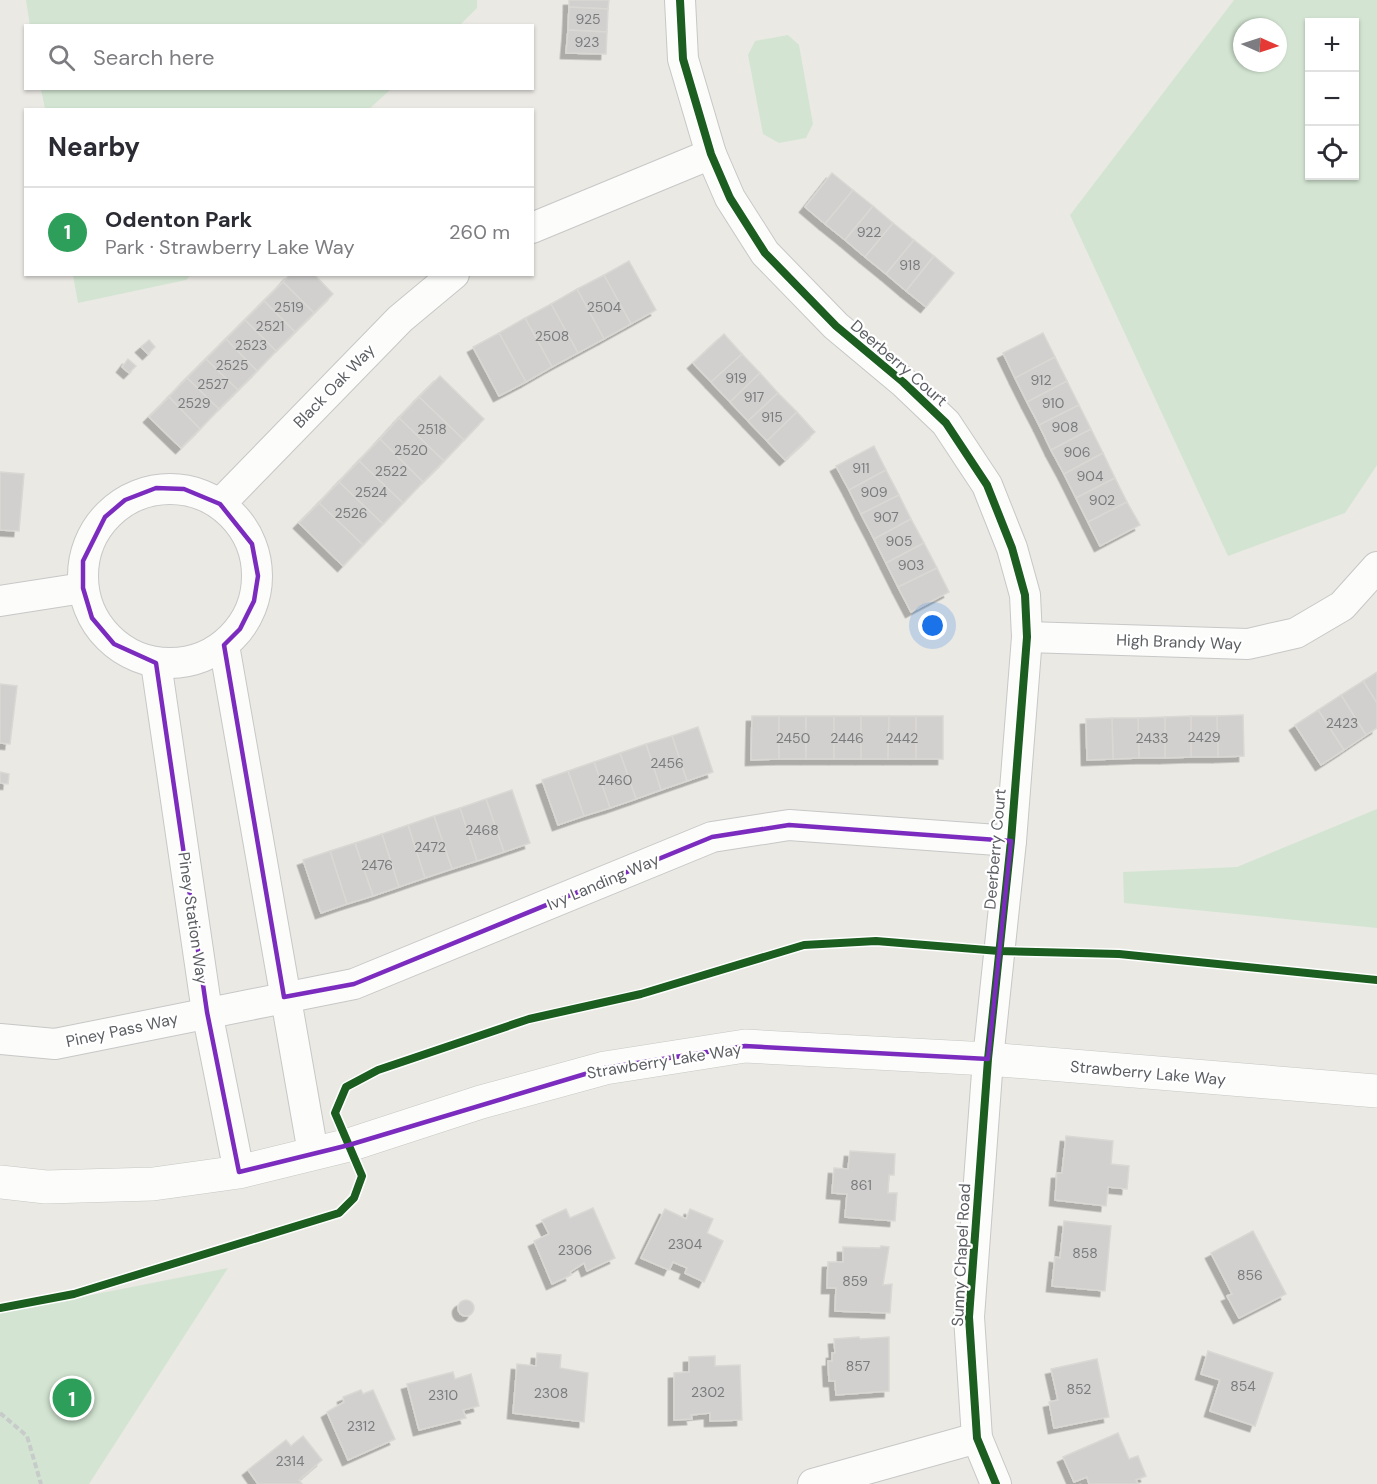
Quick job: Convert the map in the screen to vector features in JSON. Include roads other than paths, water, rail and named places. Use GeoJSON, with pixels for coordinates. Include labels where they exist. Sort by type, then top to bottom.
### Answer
{"type":"FeatureCollection","features":[{"type":"Feature","properties":{"kind":"street","name":"Deerberry Court"},"geometry":{"type":"LineString","coordinates":[[680,0],[683,59],[711,154],[730,198],[765,253],[836,326],[946,423],[987,485],[1012,548],[1022,585],[1027,637],[1011,841],[988,1059]]}},
{"type":"Feature","properties":{"kind":"street"},"geometry":{"type":"LineString","coordinates":[[534,227],[711,154]]}},
{"type":"Feature","properties":{"kind":"street","name":"Black Oak Way"},"geometry":{"type":"LineString","coordinates":[[220,504],[400,319],[452,276]]}},
{"type":"Feature","properties":{"kind":"street"},"geometry":{"type":"LineString","coordinates":[[156,488],[184,489],[220,504],[243,527],[252,544],[258,576],[254,601],[240,629],[224,645],[192,661],[156,663],[141,659],[114,644],[92,618],[83,588],[83,561],[90,540],[105,517],[125,500],[156,488]]}},
{"type":"Feature","properties":{"kind":"street","name":"High Brandy Way"},"geometry":{"type":"LineString","coordinates":[[1027,637],[1248,644],[1296,633],[1342,606],[1377,567]]}},
{"type":"Feature","properties":{"kind":"street"},"geometry":{"type":"LineString","coordinates":[[0,601],[83,588]]}},
{"type":"Feature","properties":{"kind":"street"},"geometry":{"type":"LineString","coordinates":[[224,645],[313,1153]]}},
{"type":"Feature","properties":{"kind":"street","name":"Piney Station Way"},"geometry":{"type":"LineString","coordinates":[[156,663],[207,1012],[239,1172]]}},
{"type":"Feature","properties":{"kind":"street","name":"Ivy Landing Way"},"geometry":{"type":"LineString","coordinates":[[207,1012],[354,984],[712,837],[789,825],[1011,841]]}},
{"type":"Feature","properties":{"kind":"street","name":"Piney Pass Way"},"geometry":{"type":"LineString","coordinates":[[0,1039],[55,1044],[207,1012]]}},
{"type":"Feature","properties":{"kind":"street","name":"Strawberry Lake Way"},"geometry":{"type":"LineString","coordinates":[[0,1182],[46,1187],[153,1184],[239,1172],[349,1145],[481,1102],[605,1068],[745,1047],[988,1059],[1377,1091]]}},
{"type":"Feature","properties":{"kind":"street","name":"Sunny Chapel Road"},"geometry":{"type":"LineString","coordinates":[[988,1059],[969,1317],[977,1438],[996,1484]]}},
{"type":"Feature","properties":{"kind":"street"},"geometry":{"type":"LineString","coordinates":[[813,1484],[977,1438]]}},
{"type":"Feature","properties":{"kind":"place","name":"Odenton Park"},"geometry":{"type":"Point","coordinates":[72,1398]}}]}
